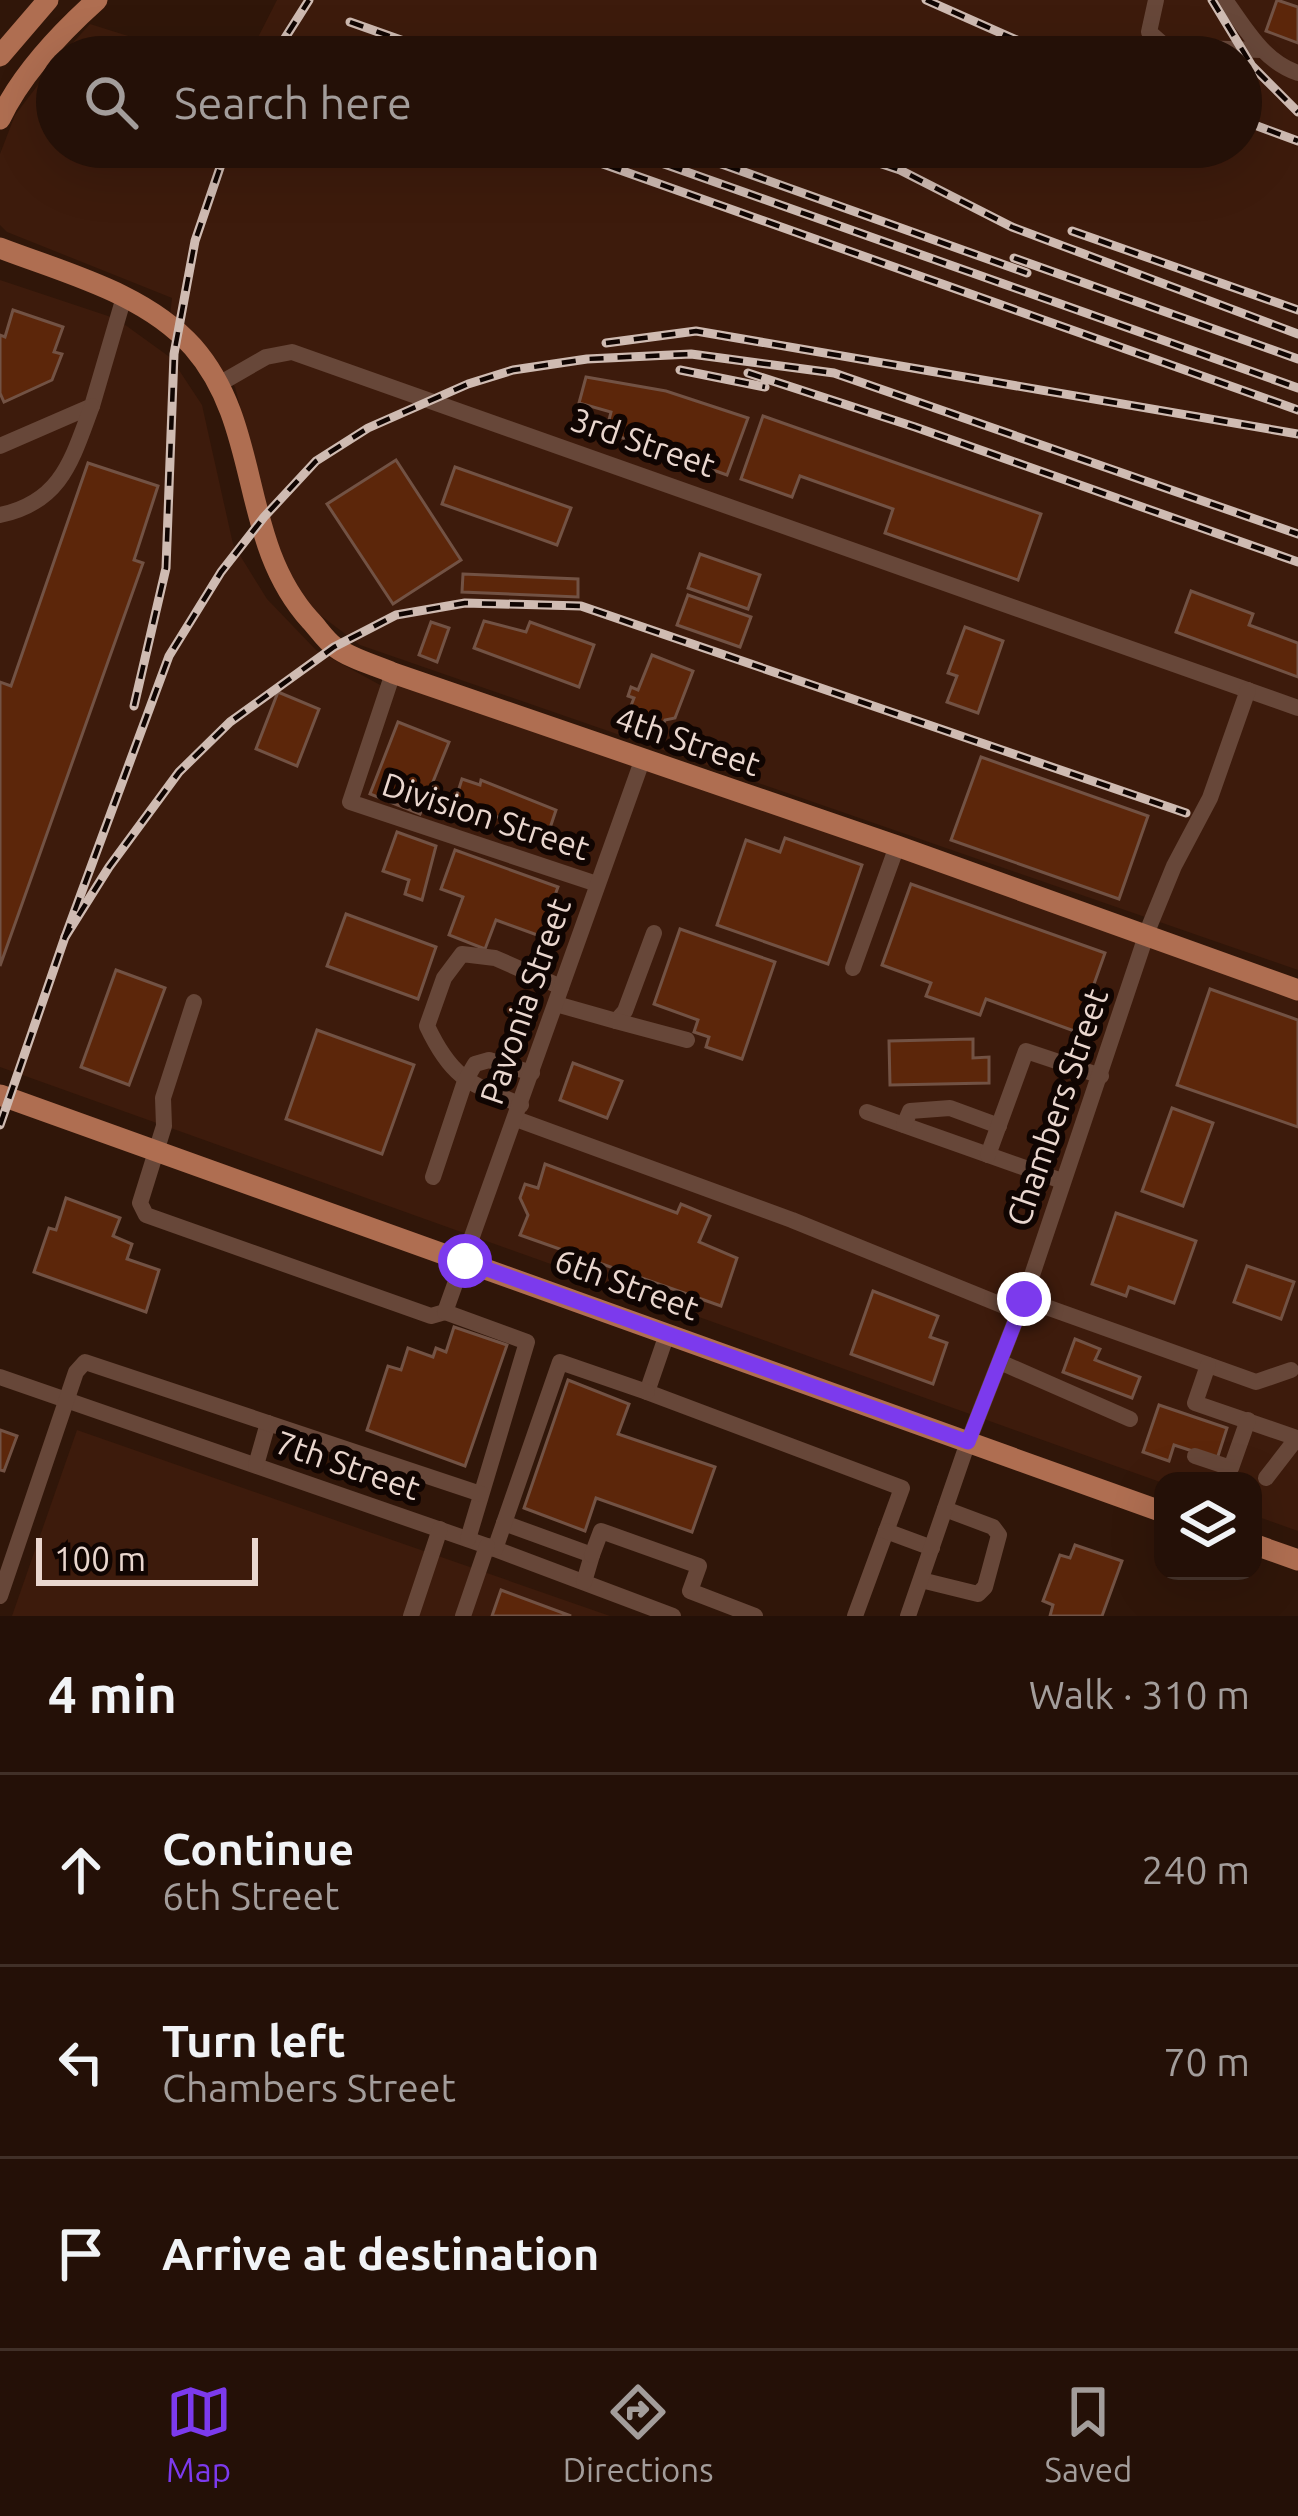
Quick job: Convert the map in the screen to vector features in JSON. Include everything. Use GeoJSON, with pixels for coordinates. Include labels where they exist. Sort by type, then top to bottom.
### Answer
{"type":"FeatureCollection","features":[{"type":"Feature","properties":{"kind":"main road"},"geometry":{"type":"LineString","coordinates":[[0,56],[48,0]]}},
{"type":"Feature","properties":{"kind":"main road"},"geometry":{"type":"LineString","coordinates":[[60,36],[97,0]]}},
{"type":"Feature","properties":{"kind":"main road"},"geometry":{"type":"LineString","coordinates":[[0,119],[36,67]]}},
{"type":"Feature","properties":{"kind":"main road"},"geometry":{"type":"LineString","coordinates":[[0,248],[124,297],[158,316],[179,333],[219,384]]}},
{"type":"Feature","properties":{"kind":"main road","name":"4th Street"},"geometry":{"type":"LineString","coordinates":[[219,384],[233,416],[271,561],[289,597],[334,647],[393,673],[1298,990]]}},
{"type":"Feature","properties":{"kind":"main road","name":"6th Street"},"geometry":{"type":"LineString","coordinates":[[0,1095],[1154,1509]]}},
{"type":"Feature","properties":{"kind":"main road"},"geometry":{"type":"LineString","coordinates":[[1262,1547],[1298,1560]]}},
{"type":"Feature","properties":{"kind":"street"},"geometry":{"type":"LineString","coordinates":[[1154,36],[1149,32],[1156,0]]}},
{"type":"Feature","properties":{"kind":"street"},"geometry":{"type":"LineString","coordinates":[[1226,0],[1251,36]]}},
{"type":"Feature","properties":{"kind":"street"},"geometry":{"type":"LineString","coordinates":[[1262,51],[1290,70]]}},
{"type":"Feature","properties":{"kind":"street"},"geometry":{"type":"LineString","coordinates":[[0,515],[23,510],[54,490],[71,461],[124,297]]}},
{"type":"Feature","properties":{"kind":"street","name":"3rd Street"},"geometry":{"type":"LineString","coordinates":[[219,384],[266,357],[292,352],[1298,708]]}},
{"type":"Feature","properties":{"kind":"street"},"geometry":{"type":"LineString","coordinates":[[0,446],[92,406]]}},
{"type":"Feature","properties":{"kind":"street","name":"Division Street"},"geometry":{"type":"LineString","coordinates":[[393,673],[350,802],[597,884]]}},
{"type":"Feature","properties":{"kind":"street","name":"Chambers Street"},"geometry":{"type":"LineString","coordinates":[[908,1616],[1021,1305],[1146,935],[1174,866],[1210,798],[1248,690]]}},
{"type":"Feature","properties":{"kind":"street","name":"Pavonia Street"},"geometry":{"type":"LineString","coordinates":[[446,1312],[642,761]]}},
{"type":"Feature","properties":{"kind":"street"},"geometry":{"type":"LineString","coordinates":[[853,968],[896,846]]}},
{"type":"Feature","properties":{"kind":"street"},"geometry":{"type":"LineString","coordinates":[[616,1021],[626,1010],[654,934]]}},
{"type":"Feature","properties":{"kind":"street"},"geometry":{"type":"LineString","coordinates":[[687,1040],[616,1021],[559,996],[495,958],[461,953],[444,978],[427,1026],[440,1054],[465,1082],[519,1112],[1021,1305],[1256,1382],[1291,1370]]}},
{"type":"Feature","properties":{"kind":"street"},"geometry":{"type":"LineString","coordinates":[[194,1002],[163,1098],[164,1126],[140,1203],[146,1215],[431,1316],[446,1312],[527,1342],[468,1539]]}},
{"type":"Feature","properties":{"kind":"street"},"geometry":{"type":"LineString","coordinates":[[988,1155],[1026,1051],[1101,1076]]}},
{"type":"Feature","properties":{"kind":"street"},"geometry":{"type":"LineString","coordinates":[[433,1177],[475,1064],[489,1060],[532,1073]]}},
{"type":"Feature","properties":{"kind":"street"},"geometry":{"type":"LineString","coordinates":[[904,1125],[910,1111],[950,1108],[999,1126]]}},
{"type":"Feature","properties":{"kind":"street"},"geometry":{"type":"LineString","coordinates":[[867,1112],[1062,1181]]}},
{"type":"Feature","properties":{"kind":"street"},"geometry":{"type":"LineString","coordinates":[[647,1392],[667,1334]]}},
{"type":"Feature","properties":{"kind":"street"},"geometry":{"type":"LineString","coordinates":[[0,1596],[76,1372],[85,1362],[482,1494]]}},
{"type":"Feature","properties":{"kind":"street"},"geometry":{"type":"LineString","coordinates":[[463,1616],[504,1523],[560,1362],[902,1487],[860,1615]]}},
{"type":"Feature","properties":{"kind":"street"},"geometry":{"type":"LineString","coordinates":[[1000,1362],[1130,1419]]}},
{"type":"Feature","properties":{"kind":"street"},"geometry":{"type":"LineString","coordinates":[[1208,1365],[1195,1402],[1297,1438],[1266,1478]]}},
{"type":"Feature","properties":{"kind":"street","name":"7th Street"},"geometry":{"type":"LineString","coordinates":[[0,1376],[491,1547],[674,1616]]}},
{"type":"Feature","properties":{"kind":"street"},"geometry":{"type":"LineString","coordinates":[[1195,1456],[1231,1468],[1248,1420]]}},
{"type":"Feature","properties":{"kind":"street"},"geometry":{"type":"LineString","coordinates":[[256,1465],[268,1423]]}},
{"type":"Feature","properties":{"kind":"street"},"geometry":{"type":"LineString","coordinates":[[921,1580],[968,1594],[978,1594],[985,1587],[999,1534],[993,1527],[946,1509]]}},
{"type":"Feature","properties":{"kind":"street"},"geometry":{"type":"LineString","coordinates":[[504,1523],[592,1556]]}},
{"type":"Feature","properties":{"kind":"street"},"geometry":{"type":"LineString","coordinates":[[411,1616],[440,1529]]}},
{"type":"Feature","properties":{"kind":"street"},"geometry":{"type":"LineString","coordinates":[[584,1582],[601,1531],[699,1566],[690,1591],[754,1616]]}},
{"type":"Feature","properties":{"kind":"street"},"geometry":{"type":"LineString","coordinates":[[886,1531],[932,1548]]}},
{"type":"Feature","properties":{"kind":"shaded area"},"geometry":{"type":"Polygon","coordinates":[[[277,0],[1298,0],[1298,970],[360,645],[308,606],[279,556],[235,387],[207,349],[170,316],[172,298],[7,232],[0,225],[0,154],[15,115],[36,88],[36,168],[1262,168],[1262,36],[259,36],[277,0]]]}},
{"type":"Feature","properties":{"kind":"shaded area"},"geometry":{"type":"Polygon","coordinates":[[[90,24],[128,36],[79,36],[90,24]]]}},
{"type":"Feature","properties":{"kind":"shaded area"},"geometry":{"type":"Polygon","coordinates":[[[0,280],[117,319],[171,358],[202,405],[233,544],[267,599],[316,650],[382,686],[387,677],[1155,945],[1298,1000],[1298,1531],[1262,1518],[1262,1472],[1154,1472],[1154,1480],[0,1067],[0,280]]]}},
{"type":"Feature","properties":{"kind":"shaded area"},"geometry":{"type":"Polygon","coordinates":[[[77,1430],[610,1616],[12,1616],[77,1430]]]}},
{"type":"Feature","properties":{"kind":"building"},"geometry":{"type":"Polygon","coordinates":[[[1277,0],[1298,7],[1298,43],[1266,31],[1277,0]]]}},
{"type":"Feature","properties":{"kind":"building"},"geometry":{"type":"Polygon","coordinates":[[[13,310],[63,327],[54,352],[62,354],[52,380],[4,402],[0,335],[5,337],[13,310]]]}},
{"type":"Feature","properties":{"kind":"building"},"geometry":{"type":"Polygon","coordinates":[[[586,377],[666,391],[748,418],[727,475],[606,432],[611,412],[579,403],[586,377]]]}},
{"type":"Feature","properties":{"kind":"building"},"geometry":{"type":"Polygon","coordinates":[[[763,416],[1041,514],[1018,580],[885,533],[893,509],[800,476],[792,497],[741,479],[763,416]]]}},
{"type":"Feature","properties":{"kind":"building"},"geometry":{"type":"Polygon","coordinates":[[[396,460],[461,560],[393,604],[327,504],[396,460]]]}},
{"type":"Feature","properties":{"kind":"building"},"geometry":{"type":"Polygon","coordinates":[[[88,463],[158,486],[134,560],[143,563],[0,966],[0,682],[11,686],[88,463]]]}},
{"type":"Feature","properties":{"kind":"building"},"geometry":{"type":"Polygon","coordinates":[[[455,467],[571,508],[557,545],[442,504],[455,467]]]}},
{"type":"Feature","properties":{"kind":"building"},"geometry":{"type":"Polygon","coordinates":[[[700,554],[760,575],[748,609],[688,588],[700,554]]]}},
{"type":"Feature","properties":{"kind":"building"},"geometry":{"type":"Polygon","coordinates":[[[463,574],[578,579],[578,597],[462,592],[463,574]]]}},
{"type":"Feature","properties":{"kind":"building"},"geometry":{"type":"Polygon","coordinates":[[[1191,591],[1253,614],[1249,625],[1298,643],[1298,677],[1176,632],[1191,591]]]}},
{"type":"Feature","properties":{"kind":"building"},"geometry":{"type":"Polygon","coordinates":[[[688,595],[751,617],[740,647],[677,625],[688,595]]]}},
{"type":"Feature","properties":{"kind":"building"},"geometry":{"type":"Polygon","coordinates":[[[484,621],[526,632],[530,622],[594,645],[579,687],[474,648],[484,621]]]}},
{"type":"Feature","properties":{"kind":"building"},"geometry":{"type":"Polygon","coordinates":[[[431,622],[449,628],[437,662],[419,655],[431,622]]]}},
{"type":"Feature","properties":{"kind":"building"},"geometry":{"type":"Polygon","coordinates":[[[965,627],[1003,641],[978,713],[947,702],[957,676],[948,673],[965,627]]]}},
{"type":"Feature","properties":{"kind":"building"},"geometry":{"type":"Polygon","coordinates":[[[652,655],[693,671],[675,718],[665,720],[658,739],[623,726],[634,698],[628,696],[631,687],[638,690],[652,655]]]}},
{"type":"Feature","properties":{"kind":"building"},"geometry":{"type":"Polygon","coordinates":[[[278,692],[319,709],[297,766],[256,749],[278,692]]]}},
{"type":"Feature","properties":{"kind":"building"},"geometry":{"type":"Polygon","coordinates":[[[398,722],[449,742],[420,814],[370,794],[398,722]]]}},
{"type":"Feature","properties":{"kind":"building"},"geometry":{"type":"Polygon","coordinates":[[[981,757],[1148,816],[1119,899],[951,840],[981,757]]]}},
{"type":"Feature","properties":{"kind":"building"},"geometry":{"type":"Polygon","coordinates":[[[462,779],[480,785],[481,780],[556,810],[549,831],[526,823],[524,829],[456,798],[462,779]]]}},
{"type":"Feature","properties":{"kind":"building"},"geometry":{"type":"Polygon","coordinates":[[[397,832],[436,846],[422,900],[405,894],[409,880],[383,871],[397,832]]]}},
{"type":"Feature","properties":{"kind":"building"},"geometry":{"type":"Polygon","coordinates":[[[785,838],[862,865],[828,964],[717,925],[746,840],[780,852],[785,838]]]}},
{"type":"Feature","properties":{"kind":"building"},"geometry":{"type":"Polygon","coordinates":[[[455,850],[558,887],[540,936],[496,920],[485,949],[449,935],[463,897],[441,889],[455,850]]]}},
{"type":"Feature","properties":{"kind":"building"},"geometry":{"type":"Polygon","coordinates":[[[911,884],[1105,953],[1077,1032],[986,999],[980,1015],[926,996],[931,983],[882,965],[911,884]]]}},
{"type":"Feature","properties":{"kind":"building"},"geometry":{"type":"Polygon","coordinates":[[[346,914],[436,947],[418,999],[327,966],[346,914]]]}},
{"type":"Feature","properties":{"kind":"building"},"geometry":{"type":"Polygon","coordinates":[[[680,929],[775,962],[742,1059],[706,1047],[709,1037],[694,1032],[698,1020],[654,1004],[680,929]]]}},
{"type":"Feature","properties":{"kind":"building"},"geometry":{"type":"Polygon","coordinates":[[[116,970],[165,988],[129,1085],[81,1067],[116,970]]]}},
{"type":"Feature","properties":{"kind":"building"},"geometry":{"type":"Polygon","coordinates":[[[1210,989],[1298,1020],[1298,1127],[1177,1085],[1210,989]]]}},
{"type":"Feature","properties":{"kind":"building"},"geometry":{"type":"Polygon","coordinates":[[[317,1030],[414,1065],[382,1154],[286,1119],[317,1030]]]}},
{"type":"Feature","properties":{"kind":"building"},"geometry":{"type":"Polygon","coordinates":[[[973,1039],[973,1058],[989,1057],[989,1083],[890,1085],[889,1041],[973,1039]]]}},
{"type":"Feature","properties":{"kind":"building"},"geometry":{"type":"Polygon","coordinates":[[[573,1063],[622,1081],[607,1118],[560,1100],[573,1063]]]}},
{"type":"Feature","properties":{"kind":"building"},"geometry":{"type":"Polygon","coordinates":[[[1172,1108],[1213,1123],[1183,1206],[1142,1191],[1172,1108]]]}},
{"type":"Feature","properties":{"kind":"building"},"geometry":{"type":"Polygon","coordinates":[[[545,1164],[677,1213],[681,1204],[710,1216],[699,1242],[737,1258],[721,1306],[520,1235],[528,1215],[520,1198],[525,1184],[538,1188],[545,1164]]]}},
{"type":"Feature","properties":{"kind":"building"},"geometry":{"type":"Polygon","coordinates":[[[66,1198],[120,1218],[113,1236],[132,1244],[127,1259],[159,1270],[146,1312],[34,1272],[49,1228],[56,1230],[66,1198]]]}},
{"type":"Feature","properties":{"kind":"building"},"geometry":{"type":"Polygon","coordinates":[[[1116,1213],[1196,1241],[1174,1303],[1129,1287],[1126,1296],[1092,1284],[1116,1213]]]}},
{"type":"Feature","properties":{"kind":"building"},"geometry":{"type":"Polygon","coordinates":[[[1247,1266],[1294,1282],[1281,1319],[1234,1302],[1247,1266]]]}},
{"type":"Feature","properties":{"kind":"building"},"geometry":{"type":"Polygon","coordinates":[[[873,1291],[938,1316],[930,1337],[947,1343],[933,1384],[851,1354],[873,1291]]]}},
{"type":"Feature","properties":{"kind":"building"},"geometry":{"type":"Polygon","coordinates":[[[454,1327],[507,1345],[465,1466],[367,1430],[388,1366],[401,1370],[408,1348],[433,1357],[436,1348],[446,1352],[454,1327]]]}},
{"type":"Feature","properties":{"kind":"building"},"geometry":{"type":"Polygon","coordinates":[[[1075,1339],[1100,1349],[1095,1360],[1140,1377],[1132,1398],[1063,1372],[1075,1339]]]}},
{"type":"Feature","properties":{"kind":"building"},"geometry":{"type":"Polygon","coordinates":[[[568,1380],[629,1404],[618,1434],[715,1467],[692,1532],[596,1498],[585,1531],[524,1508],[568,1380]]]}},
{"type":"Feature","properties":{"kind":"building"},"geometry":{"type":"Polygon","coordinates":[[[1159,1405],[1227,1428],[1217,1459],[1174,1445],[1169,1461],[1143,1452],[1159,1405]]]}},
{"type":"Feature","properties":{"kind":"building"},"geometry":{"type":"Polygon","coordinates":[[[0,1430],[17,1436],[4,1471],[0,1470],[0,1430]]]}},
{"type":"Feature","properties":{"kind":"building"},"geometry":{"type":"Polygon","coordinates":[[[1075,1545],[1122,1561],[1102,1616],[1050,1616],[1053,1605],[1043,1601],[1060,1555],[1070,1558],[1075,1545]]]}},
{"type":"Feature","properties":{"kind":"building"},"geometry":{"type":"Polygon","coordinates":[[[501,1590],[571,1616],[492,1616],[501,1590]]]}},
{"type":"Feature","properties":{"kind":"railway"},"geometry":{"type":"LineString","coordinates":[[286,36],[309,0]]}},
{"type":"Feature","properties":{"kind":"railway"},"geometry":{"type":"LineString","coordinates":[[926,0],[1007,36]]}},
{"type":"Feature","properties":{"kind":"railway"},"geometry":{"type":"LineString","coordinates":[[1212,0],[1234,36]]}},
{"type":"Feature","properties":{"kind":"railway"},"geometry":{"type":"LineString","coordinates":[[350,22],[390,36]]}},
{"type":"Feature","properties":{"kind":"railway"},"geometry":{"type":"LineString","coordinates":[[1262,76],[1298,112]]}},
{"type":"Feature","properties":{"kind":"railway"},"geometry":{"type":"LineString","coordinates":[[1262,128],[1298,141]]}},
{"type":"Feature","properties":{"kind":"railway"},"geometry":{"type":"LineString","coordinates":[[134,706],[166,568],[174,354],[195,241],[220,168]]}},
{"type":"Feature","properties":{"kind":"railway"},"geometry":{"type":"LineString","coordinates":[[614,168],[1298,410]]}},
{"type":"Feature","properties":{"kind":"railway"},"geometry":{"type":"LineString","coordinates":[[675,168],[1298,388]]}},
{"type":"Feature","properties":{"kind":"railway"},"geometry":{"type":"LineString","coordinates":[[733,168],[1027,273]]}},
{"type":"Feature","properties":{"kind":"railway"},"geometry":{"type":"LineString","coordinates":[[894,168],[1012,227],[1298,334]]}},
{"type":"Feature","properties":{"kind":"railway"},"geometry":{"type":"LineString","coordinates":[[1072,231],[1298,310]]}},
{"type":"Feature","properties":{"kind":"railway"},"geometry":{"type":"LineString","coordinates":[[1014,258],[1298,359]]}},
{"type":"Feature","properties":{"kind":"railway"},"geometry":{"type":"LineString","coordinates":[[606,343],[696,331],[1298,434]]}},
{"type":"Feature","properties":{"kind":"railway"},"geometry":{"type":"LineString","coordinates":[[65,937],[169,656],[221,572],[316,461],[368,428],[468,384],[513,370],[587,359],[691,354],[834,373],[1298,534]]}},
{"type":"Feature","properties":{"kind":"railway"},"geometry":{"type":"LineString","coordinates":[[680,370],[765,387]]}},
{"type":"Feature","properties":{"kind":"railway"},"geometry":{"type":"LineString","coordinates":[[748,373],[1298,562]]}},
{"type":"Feature","properties":{"kind":"railway"},"geometry":{"type":"LineString","coordinates":[[0,1125],[65,937],[179,772],[230,722],[334,647],[396,615],[465,603],[581,606],[1186,813]]}},
{"type":"Feature","properties":{"kind":"route"},"geometry":{"type":"LineString","coordinates":[[465,1261],[968,1442],[1024,1299]]}}]}
